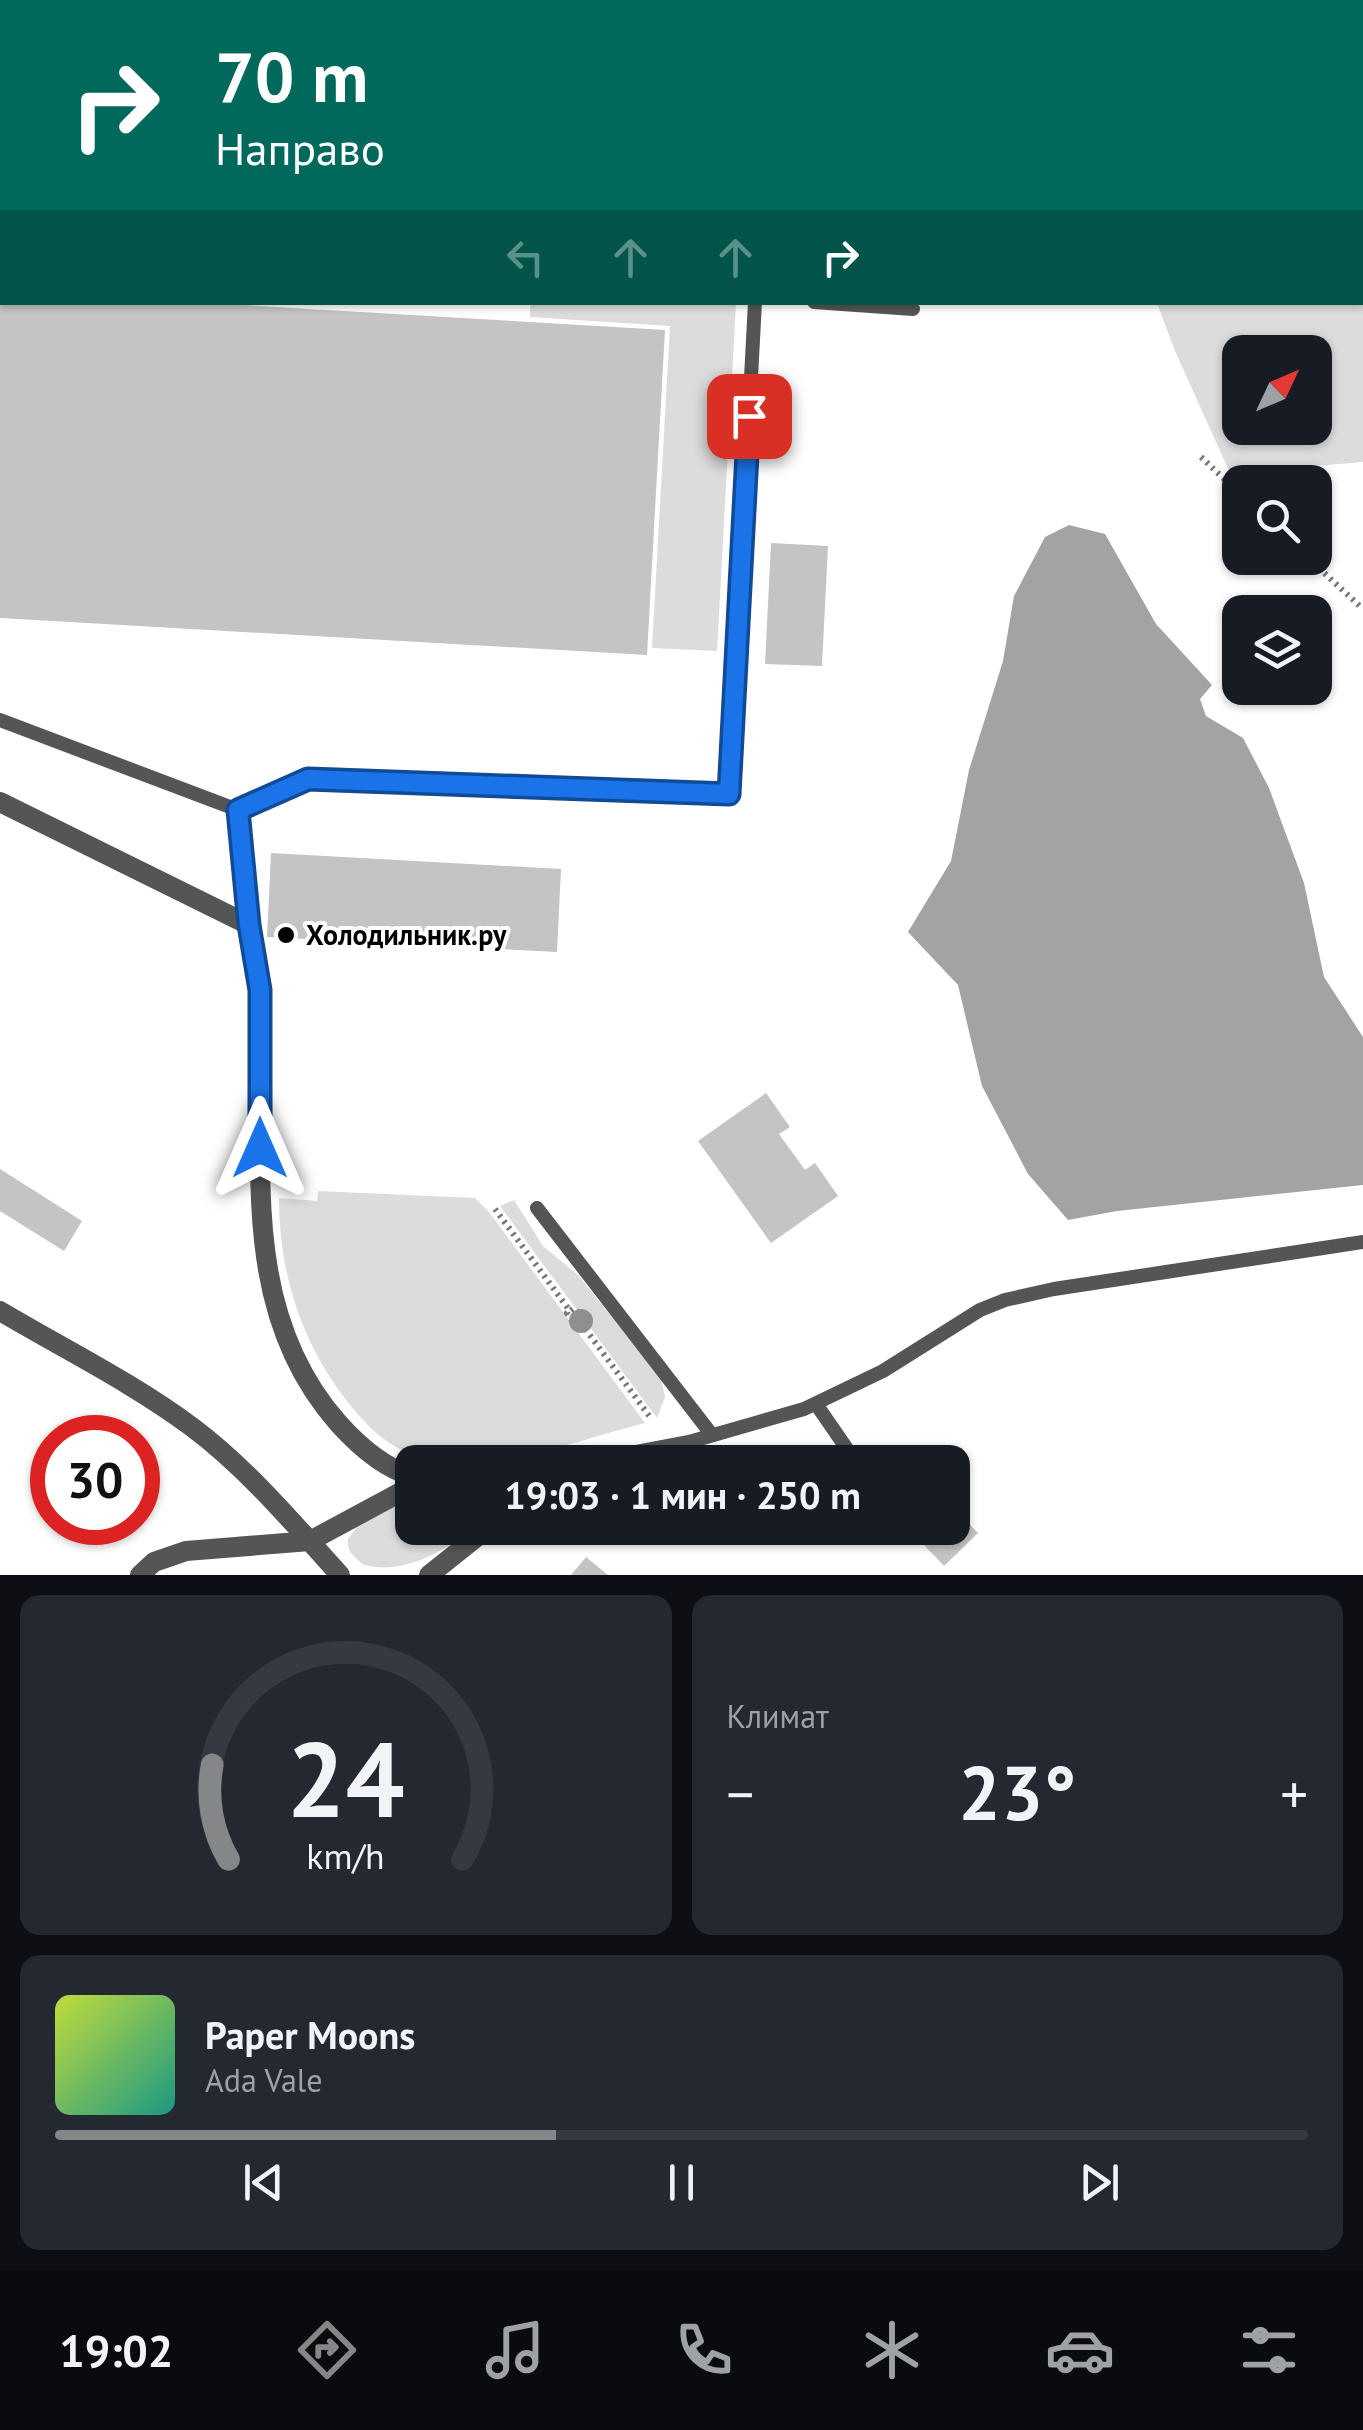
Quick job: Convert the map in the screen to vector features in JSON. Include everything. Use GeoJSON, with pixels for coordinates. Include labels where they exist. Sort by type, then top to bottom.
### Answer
{"type":"FeatureCollection","features":[{"type":"Feature","properties":{"kind":"street"},"geometry":{"type":"LineString","coordinates":[[0,802],[249,925],[260,990],[260,1227],[281,1326],[311,1387],[331,1415],[369,1452],[395,1467]]}},
{"type":"Feature","properties":{"kind":"street"},"geometry":{"type":"LineString","coordinates":[[0,1311],[194,1429],[231,1460],[340,1575]]}},
{"type":"Feature","properties":{"kind":"street"},"geometry":{"type":"LineString","coordinates":[[140,1575],[154,1562],[186,1551],[310,1541],[395,1495]]}},
{"type":"Feature","properties":{"kind":"street"},"geometry":{"type":"LineString","coordinates":[[429,1575],[467,1545]]}},
{"type":"Feature","properties":{"kind":"lane"},"geometry":{"type":"LineString","coordinates":[[0,720],[238,810],[308,779],[729,794],[755,305]]}},
{"type":"Feature","properties":{"kind":"lane"},"geometry":{"type":"LineString","coordinates":[[856,305],[913,309]]}},
{"type":"Feature","properties":{"kind":"lane"},"geometry":{"type":"LineString","coordinates":[[238,810],[249,925]]}},
{"type":"Feature","properties":{"kind":"lane"},"geometry":{"type":"LineString","coordinates":[[537,1208],[712,1435]]}},
{"type":"Feature","properties":{"kind":"lane"},"geometry":{"type":"LineString","coordinates":[[665,1445],[816,1404],[882,1371],[958,1322],[1005,1300],[1054,1289],[1363,1242]]}},
{"type":"Feature","properties":{"kind":"lane"},"geometry":{"type":"LineString","coordinates":[[816,1404],[844,1445]]}},
{"type":"Feature","properties":{"kind":"path"},"geometry":{"type":"LineString","coordinates":[[1201,457],[1222,477]]}},
{"type":"Feature","properties":{"kind":"path"},"geometry":{"type":"LineString","coordinates":[[1327,575],[1363,608]]}},
{"type":"Feature","properties":{"kind":"path"},"geometry":{"type":"LineString","coordinates":[[494,1209],[570,1310]]}},
{"type":"Feature","properties":{"kind":"path"},"geometry":{"type":"LineString","coordinates":[[580,1324],[650,1417]]}},
{"type":"Feature","properties":{"kind":"shaded area"},"geometry":{"type":"Polygon","coordinates":[[[530,305],[736,305],[717,651],[652,648],[670,326],[530,317],[530,305]]]}},
{"type":"Feature","properties":{"kind":"shaded area"},"geometry":{"type":"Polygon","coordinates":[[[1158,305],[1363,305],[1363,462],[1226,465],[1158,305]]]}},
{"type":"Feature","properties":{"kind":"shaded area"},"geometry":{"type":"Polygon","coordinates":[[[1069,525],[1105,534],[1156,624],[1212,685],[1200,699],[1206,716],[1243,738],[1269,788],[1304,883],[1324,977],[1363,1037],[1363,1185],[1117,1211],[1068,1220],[1028,1174],[982,1086],[958,985],[908,932],[951,861],[969,770],[1003,661],[1014,596],[1045,537],[1069,525]]]}},
{"type":"Feature","properties":{"kind":"shaded area"},"geometry":{"type":"Polygon","coordinates":[[[318,1191],[475,1198],[645,1423],[566,1445],[390,1443],[364,1421],[327,1372],[300,1318],[291,1289],[284,1260],[279,1198],[317,1201],[318,1191]]]}},
{"type":"Feature","properties":{"kind":"shaded area"},"geometry":{"type":"Polygon","coordinates":[[[514,1200],[543,1246],[578,1275],[661,1378],[665,1397],[657,1418],[500,1206],[514,1200]]]}},
{"type":"Feature","properties":{"kind":"shaded area"},"geometry":{"type":"Polygon","coordinates":[[[395,1506],[395,1545],[449,1545],[408,1564],[364,1565],[354,1557],[348,1544],[357,1527],[395,1506]]]}},
{"type":"Feature","properties":{"kind":"building"},"geometry":{"type":"Polygon","coordinates":[[[0,305],[243,305],[665,330],[647,655],[0,618],[0,305]]]}},
{"type":"Feature","properties":{"kind":"building"},"geometry":{"type":"Polygon","coordinates":[[[771,543],[828,546],[822,666],[765,664],[771,543]]]}},
{"type":"Feature","properties":{"kind":"building"},"geometry":{"type":"Polygon","coordinates":[[[271,853],[561,869],[557,952],[267,937],[271,853]]]}},
{"type":"Feature","properties":{"kind":"building"},"geometry":{"type":"Polygon","coordinates":[[[766,1093],[790,1127],[779,1134],[805,1170],[815,1163],[838,1196],[771,1243],[698,1141],[766,1093]]]}},
{"type":"Feature","properties":{"kind":"building"},"geometry":{"type":"Polygon","coordinates":[[[0,1169],[82,1221],[64,1251],[0,1211],[0,1169]]]}},
{"type":"Feature","properties":{"kind":"building"},"geometry":{"type":"Polygon","coordinates":[[[970,1525],[978,1533],[970,1541],[970,1525]]]}},
{"type":"Feature","properties":{"kind":"building"},"geometry":{"type":"Polygon","coordinates":[[[924,1545],[966,1545],[944,1566],[924,1545]]]}},
{"type":"Feature","properties":{"kind":"building"},"geometry":{"type":"Polygon","coordinates":[[[586,1557],[608,1575],[571,1575],[586,1557]]]}},
{"type":"Feature","properties":{"kind":"place","name":"Холодильник.ру"},"geometry":{"type":"Point","coordinates":[286,935]}},
{"type":"Feature","properties":{"kind":"route"},"geometry":{"type":"LineString","coordinates":[[260,1148],[260,990],[249,925],[238,810],[308,779],[729,794],[749,416]]}}]}
